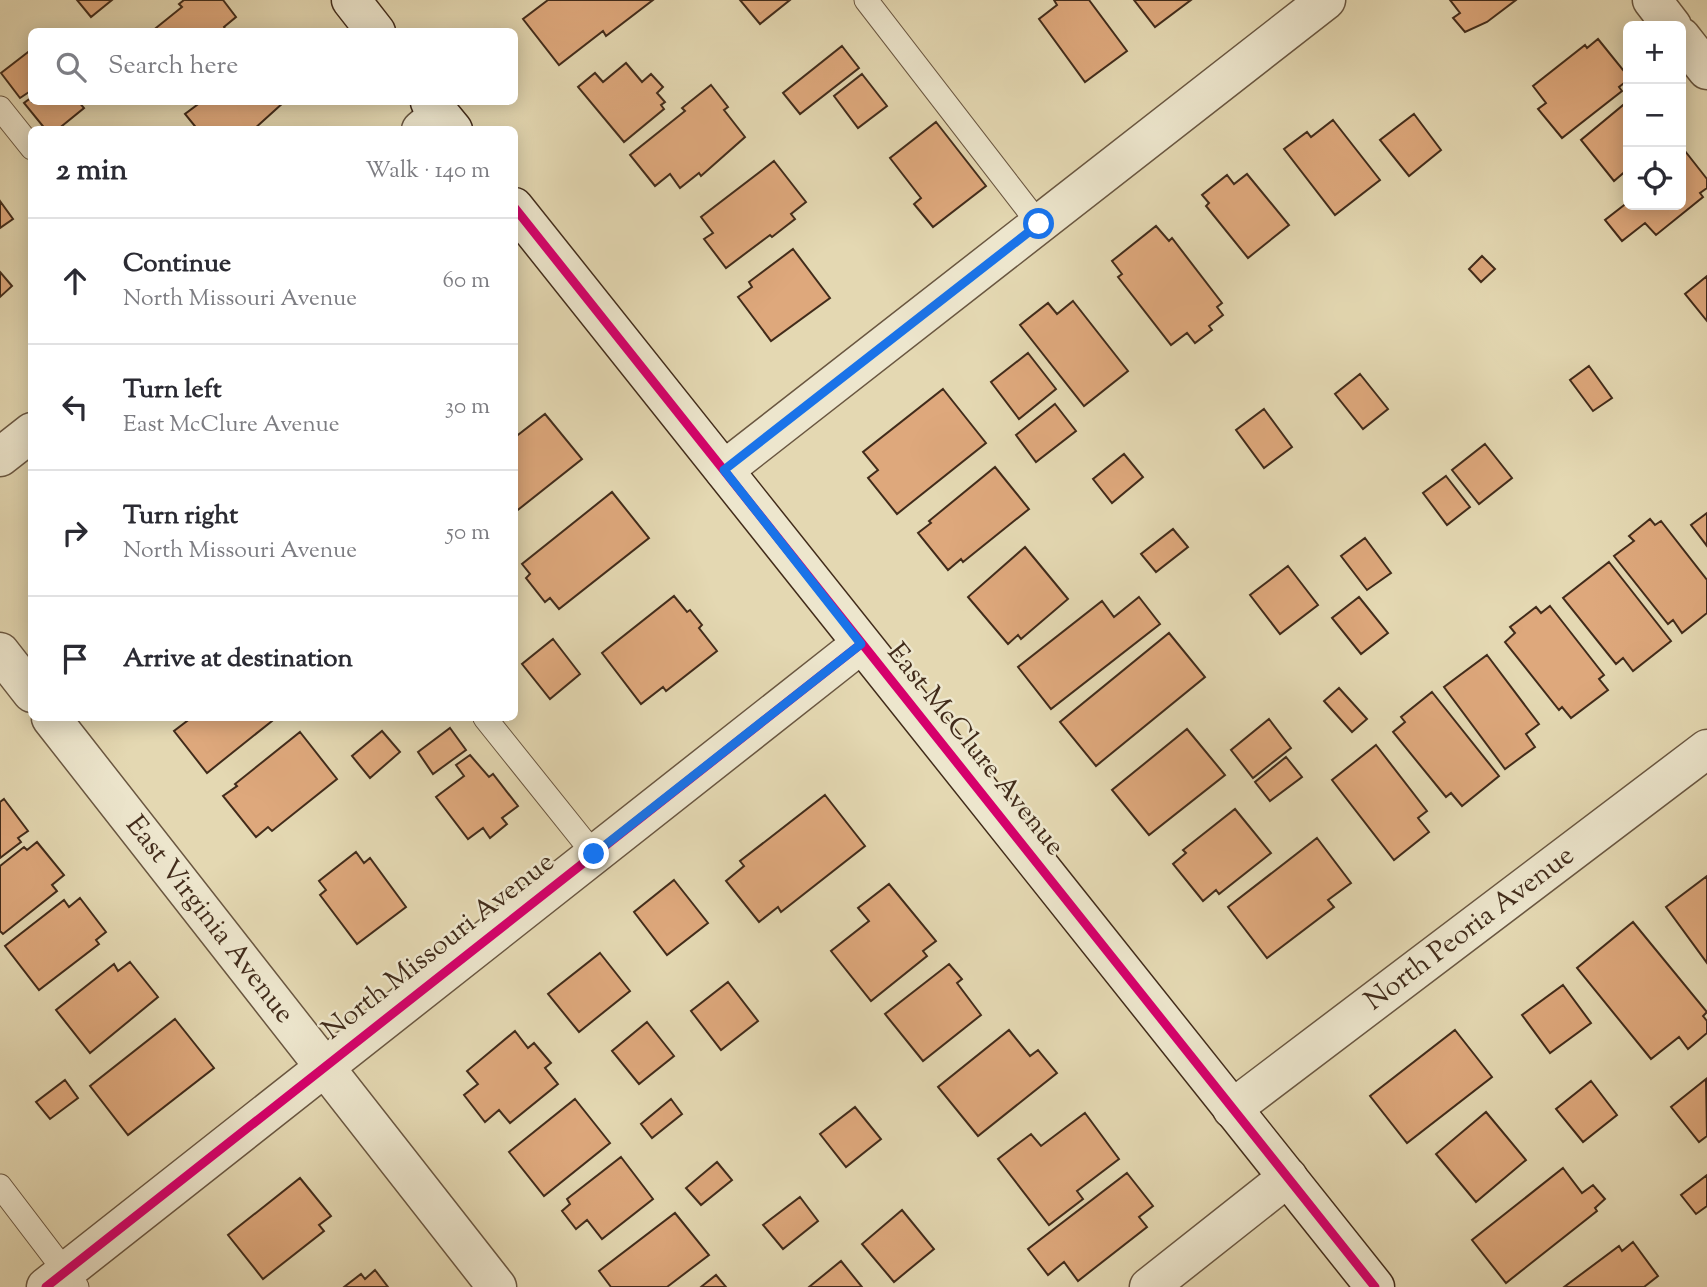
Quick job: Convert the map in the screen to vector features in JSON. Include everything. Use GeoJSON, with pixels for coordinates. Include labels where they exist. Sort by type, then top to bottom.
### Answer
{"type":"FeatureCollection","features":[{"type":"Feature","properties":{"kind":"street"},"geometry":{"type":"LineString","coordinates":[[351,0],[373,28]]}},
{"type":"Feature","properties":{"kind":"street"},"geometry":{"type":"LineString","coordinates":[[724,470],[1326,0]]}},
{"type":"Feature","properties":{"kind":"street"},"geometry":{"type":"LineString","coordinates":[[1652,0],[1668,21]]}},
{"type":"Feature","properties":{"kind":"street"},"geometry":{"type":"LineString","coordinates":[[1686,43],[1707,70]]}},
{"type":"Feature","properties":{"kind":"street","name":"East McClure Avenue"},"geometry":{"type":"LineString","coordinates":[[518,212],[1375,1287]]}},
{"type":"Feature","properties":{"kind":"street"},"geometry":{"type":"LineString","coordinates":[[0,457],[28,435]]}},
{"type":"Feature","properties":{"kind":"street","name":"North Missouri Avenue"},"geometry":{"type":"LineString","coordinates":[[63,1282],[323,1067],[861,644]]}},
{"type":"Feature","properties":{"kind":"street"},"geometry":{"type":"LineString","coordinates":[[0,652],[28,688]]}},
{"type":"Feature","properties":{"kind":"street","name":"East Virginia Avenue"},"geometry":{"type":"LineString","coordinates":[[53,721],[497,1287]]}},
{"type":"Feature","properties":{"kind":"street","name":"North Peoria Avenue"},"geometry":{"type":"LineString","coordinates":[[1232,1109],[1707,749]]}},
{"type":"Feature","properties":{"kind":"street"},"geometry":{"type":"LineString","coordinates":[[1150,1287],[1288,1177]]}},
{"type":"Feature","properties":{"kind":"lane"},"geometry":{"type":"LineString","coordinates":[[866,0],[1039,224]]}},
{"type":"Feature","properties":{"kind":"lane"},"geometry":{"type":"LineString","coordinates":[[0,108],[28,143]]}},
{"type":"Feature","properties":{"kind":"lane"},"geometry":{"type":"LineString","coordinates":[[487,721],[594,854]]}},
{"type":"Feature","properties":{"kind":"lane"},"geometry":{"type":"LineString","coordinates":[[0,1186],[63,1282]]}},
{"type":"Feature","properties":{"kind":"building"},"geometry":{"type":"Polygon","coordinates":[[[77,0],[112,0],[91,17],[77,0]]]}},
{"type":"Feature","properties":{"kind":"building"},"geometry":{"type":"Polygon","coordinates":[[[184,0],[223,0],[236,17],[225,28],[156,28],[182,7],[179,4],[184,0]]]}},
{"type":"Feature","properties":{"kind":"building"},"geometry":{"type":"Polygon","coordinates":[[[548,0],[653,0],[606,36],[603,31],[559,65],[523,19],[548,0]]]}},
{"type":"Feature","properties":{"kind":"building"},"geometry":{"type":"Polygon","coordinates":[[[740,0],[790,0],[760,24],[740,0]]]}},
{"type":"Feature","properties":{"kind":"building"},"geometry":{"type":"Polygon","coordinates":[[[1054,0],[1089,0],[1127,51],[1085,82],[1039,19],[1057,5],[1054,0]]]}},
{"type":"Feature","properties":{"kind":"building"},"geometry":{"type":"Polygon","coordinates":[[[1134,0],[1191,0],[1155,27],[1134,0]]]}},
{"type":"Feature","properties":{"kind":"building"},"geometry":{"type":"Polygon","coordinates":[[[1450,0],[1516,0],[1487,22],[1465,32],[1453,18],[1460,13],[1450,0]]]}},
{"type":"Feature","properties":{"kind":"building"},"geometry":{"type":"Polygon","coordinates":[[[1598,39],[1623,70],[1623,84],[1619,87],[1622,91],[1562,138],[1538,109],[1546,103],[1533,86],[1585,45],[1587,48],[1598,39]]]}},
{"type":"Feature","properties":{"kind":"building"},"geometry":{"type":"Polygon","coordinates":[[[842,46],[859,68],[800,114],[783,93],[842,46]]]}},
{"type":"Feature","properties":{"kind":"building"},"geometry":{"type":"Polygon","coordinates":[[[28,52],[28,93],[20,98],[1,73],[28,52]]]}},
{"type":"Feature","properties":{"kind":"building"},"geometry":{"type":"Polygon","coordinates":[[[626,63],[642,82],[651,74],[663,87],[657,93],[665,102],[661,105],[664,109],[624,142],[578,87],[595,73],[603,82],[626,63]]]}},
{"type":"Feature","properties":{"kind":"building"},"geometry":{"type":"Polygon","coordinates":[[[862,74],[887,106],[858,128],[834,96],[862,74]]]}},
{"type":"Feature","properties":{"kind":"building"},"geometry":{"type":"Polygon","coordinates":[[[711,85],[728,107],[724,110],[745,137],[701,176],[699,173],[680,188],[670,174],[655,186],[630,155],[685,111],[682,108],[711,85]]]}},
{"type":"Feature","properties":{"kind":"building"},"geometry":{"type":"Polygon","coordinates":[[[28,100],[28,105],[82,105],[84,108],[62,126],[43,126],[24,103],[28,100]]]}},
{"type":"Feature","properties":{"kind":"building"},"geometry":{"type":"Polygon","coordinates":[[[197,105],[281,105],[257,126],[195,126],[185,114],[197,105]]]}},
{"type":"Feature","properties":{"kind":"building"},"geometry":{"type":"Polygon","coordinates":[[[1623,105],[1623,173],[1614,181],[1581,140],[1623,105]]]}},
{"type":"Feature","properties":{"kind":"building"},"geometry":{"type":"Polygon","coordinates":[[[1414,114],[1441,150],[1409,176],[1380,140],[1414,114]]]}},
{"type":"Feature","properties":{"kind":"building"},"geometry":{"type":"Polygon","coordinates":[[[1333,120],[1380,180],[1335,215],[1284,149],[1307,132],[1311,137],[1333,120]]]}},
{"type":"Feature","properties":{"kind":"building"},"geometry":{"type":"Polygon","coordinates":[[[936,122],[986,186],[933,227],[914,204],[921,198],[890,158],[936,122]]]}},
{"type":"Feature","properties":{"kind":"building"},"geometry":{"type":"Polygon","coordinates":[[[1686,152],[1707,179],[1707,188],[1700,193],[1703,197],[1656,235],[1645,223],[1622,241],[1605,220],[1623,206],[1623,210],[1686,210],[1686,152]]]}},
{"type":"Feature","properties":{"kind":"building"},"geometry":{"type":"Polygon","coordinates":[[[774,161],[806,202],[791,214],[795,219],[726,268],[704,239],[713,233],[701,217],[774,161]]]}},
{"type":"Feature","properties":{"kind":"building"},"geometry":{"type":"Polygon","coordinates":[[[1247,174],[1289,225],[1248,258],[1206,206],[1209,203],[1202,195],[1227,175],[1234,184],[1247,174]]]}},
{"type":"Feature","properties":{"kind":"building"},"geometry":{"type":"Polygon","coordinates":[[[0,201],[13,219],[0,228],[0,201]]]}},
{"type":"Feature","properties":{"kind":"building"},"geometry":{"type":"Polygon","coordinates":[[[1156,226],[1169,241],[1172,238],[1222,303],[1217,307],[1223,315],[1209,326],[1212,330],[1195,343],[1187,333],[1171,345],[1118,277],[1122,274],[1112,261],[1156,226]]]}},
{"type":"Feature","properties":{"kind":"building"},"geometry":{"type":"Polygon","coordinates":[[[793,249],[830,298],[771,341],[738,297],[752,287],[749,282],[793,249]]]}},
{"type":"Feature","properties":{"kind":"building"},"geometry":{"type":"Polygon","coordinates":[[[1482,256],[1495,269],[1481,282],[1469,269],[1482,256]]]}},
{"type":"Feature","properties":{"kind":"building"},"geometry":{"type":"Polygon","coordinates":[[[0,272],[12,286],[0,297],[0,272]]]}},
{"type":"Feature","properties":{"kind":"building"},"geometry":{"type":"Polygon","coordinates":[[[1707,276],[1707,321],[1685,294],[1707,276]]]}},
{"type":"Feature","properties":{"kind":"building"},"geometry":{"type":"Polygon","coordinates":[[[1073,301],[1128,371],[1084,406],[1020,325],[1048,303],[1057,314],[1073,301]]]}},
{"type":"Feature","properties":{"kind":"building"},"geometry":{"type":"Polygon","coordinates":[[[1028,353],[1056,389],[1019,419],[991,382],[1028,353]]]}},
{"type":"Feature","properties":{"kind":"building"},"geometry":{"type":"Polygon","coordinates":[[[1589,366],[1612,398],[1593,411],[1570,380],[1589,366]]]}},
{"type":"Feature","properties":{"kind":"building"},"geometry":{"type":"Polygon","coordinates":[[[1360,374],[1388,409],[1363,429],[1335,394],[1360,374]]]}},
{"type":"Feature","properties":{"kind":"building"},"geometry":{"type":"Polygon","coordinates":[[[943,389],[986,443],[897,514],[868,478],[878,470],[863,452],[943,389]]]}},
{"type":"Feature","properties":{"kind":"building"},"geometry":{"type":"Polygon","coordinates":[[[1055,404],[1076,431],[1036,462],[1016,435],[1055,404]]]}},
{"type":"Feature","properties":{"kind":"building"},"geometry":{"type":"Polygon","coordinates":[[[1264,409],[1292,447],[1264,468],[1236,430],[1264,409]]]}},
{"type":"Feature","properties":{"kind":"building"},"geometry":{"type":"Polygon","coordinates":[[[545,414],[582,459],[518,510],[518,435],[545,414]]]}},
{"type":"Feature","properties":{"kind":"building"},"geometry":{"type":"Polygon","coordinates":[[[1485,444],[1512,478],[1479,504],[1452,470],[1485,444]]]}},
{"type":"Feature","properties":{"kind":"building"},"geometry":{"type":"Polygon","coordinates":[[[1124,454],[1143,477],[1112,503],[1093,479],[1124,454]]]}},
{"type":"Feature","properties":{"kind":"building"},"geometry":{"type":"Polygon","coordinates":[[[995,467],[1029,509],[963,562],[961,559],[948,570],[918,533],[995,467]]]}},
{"type":"Feature","properties":{"kind":"building"},"geometry":{"type":"Polygon","coordinates":[[[1446,476],[1470,507],[1447,525],[1423,493],[1446,476]]]}},
{"type":"Feature","properties":{"kind":"building"},"geometry":{"type":"Polygon","coordinates":[[[612,492],[649,538],[559,609],[550,598],[545,602],[526,578],[530,574],[522,564],[612,492]]]}},
{"type":"Feature","properties":{"kind":"building"},"geometry":{"type":"Polygon","coordinates":[[[1707,513],[1707,546],[1691,525],[1707,513]]]}},
{"type":"Feature","properties":{"kind":"building"},"geometry":{"type":"Polygon","coordinates":[[[1650,519],[1655,525],[1661,521],[1707,580],[1707,613],[1682,633],[1673,620],[1668,624],[1614,556],[1634,541],[1629,536],[1650,519]]]}},
{"type":"Feature","properties":{"kind":"building"},"geometry":{"type":"Polygon","coordinates":[[[1173,529],[1188,547],[1156,572],[1141,554],[1173,529]]]}},
{"type":"Feature","properties":{"kind":"building"},"geometry":{"type":"Polygon","coordinates":[[[1365,538],[1391,573],[1367,590],[1341,556],[1365,538]]]}},
{"type":"Feature","properties":{"kind":"building"},"geometry":{"type":"Polygon","coordinates":[[[1025,547],[1068,599],[1021,639],[1018,635],[1008,644],[968,597],[1025,547]]]}},
{"type":"Feature","properties":{"kind":"building"},"geometry":{"type":"Polygon","coordinates":[[[1609,562],[1671,641],[1633,671],[1623,658],[1616,664],[1563,598],[1609,562]]]}},
{"type":"Feature","properties":{"kind":"building"},"geometry":{"type":"Polygon","coordinates":[[[1288,566],[1318,605],[1280,634],[1250,595],[1288,566]]]}},
{"type":"Feature","properties":{"kind":"building"},"geometry":{"type":"Polygon","coordinates":[[[674,596],[702,625],[699,628],[717,651],[666,691],[663,687],[641,704],[602,653],[674,596]]]}},
{"type":"Feature","properties":{"kind":"building"},"geometry":{"type":"Polygon","coordinates":[[[1139,597],[1160,624],[1051,709],[1018,667],[1102,601],[1114,617],[1139,597]]]}},
{"type":"Feature","properties":{"kind":"building"},"geometry":{"type":"Polygon","coordinates":[[[1359,597],[1388,633],[1361,654],[1332,618],[1359,597]]]}},
{"type":"Feature","properties":{"kind":"building"},"geometry":{"type":"Polygon","coordinates":[[[1550,606],[1604,675],[1599,679],[1608,690],[1571,718],[1562,707],[1559,710],[1505,642],[1515,633],[1510,627],[1536,607],[1541,613],[1550,606]]]}},
{"type":"Feature","properties":{"kind":"building"},"geometry":{"type":"Polygon","coordinates":[[[1169,633],[1205,677],[1096,766],[1060,722],[1169,633]]]}},
{"type":"Feature","properties":{"kind":"building"},"geometry":{"type":"Polygon","coordinates":[[[553,639],[580,674],[550,699],[522,664],[553,639]]]}},
{"type":"Feature","properties":{"kind":"building"},"geometry":{"type":"Polygon","coordinates":[[[1487,655],[1539,724],[1526,734],[1535,747],[1505,769],[1444,687],[1487,655]]]}},
{"type":"Feature","properties":{"kind":"building"},"geometry":{"type":"Polygon","coordinates":[[[1339,688],[1367,719],[1352,732],[1324,701],[1339,688]]]}},
{"type":"Feature","properties":{"kind":"building"},"geometry":{"type":"Polygon","coordinates":[[[1432,692],[1499,776],[1462,806],[1451,793],[1446,797],[1393,732],[1405,722],[1401,717],[1432,692]]]}},
{"type":"Feature","properties":{"kind":"building"},"geometry":{"type":"Polygon","coordinates":[[[1269,719],[1291,748],[1253,778],[1231,750],[1269,719]]]}},
{"type":"Feature","properties":{"kind":"building"},"geometry":{"type":"Polygon","coordinates":[[[187,721],[272,721],[207,773],[174,731],[187,721]]]}},
{"type":"Feature","properties":{"kind":"building"},"geometry":{"type":"Polygon","coordinates":[[[450,728],[466,750],[433,774],[418,752],[450,728]]]}},
{"type":"Feature","properties":{"kind":"building"},"geometry":{"type":"Polygon","coordinates":[[[1187,729],[1225,775],[1149,835],[1112,790],[1187,729]]]}},
{"type":"Feature","properties":{"kind":"building"},"geometry":{"type":"Polygon","coordinates":[[[382,731],[400,752],[370,778],[352,756],[382,731]]]}},
{"type":"Feature","properties":{"kind":"building"},"geometry":{"type":"Polygon","coordinates":[[[300,732],[337,779],[272,831],[268,827],[256,837],[223,796],[300,732]]]}},
{"type":"Feature","properties":{"kind":"building"},"geometry":{"type":"Polygon","coordinates":[[[1376,745],[1427,811],[1418,818],[1429,832],[1394,860],[1332,780],[1376,745]]]}},
{"type":"Feature","properties":{"kind":"building"},"geometry":{"type":"Polygon","coordinates":[[[470,755],[489,777],[493,774],[518,806],[502,818],[507,824],[490,838],[483,828],[468,839],[436,797],[464,776],[456,765],[470,755]]]}},
{"type":"Feature","properties":{"kind":"building"},"geometry":{"type":"Polygon","coordinates":[[[1286,757],[1302,777],[1270,801],[1255,782],[1286,757]]]}},
{"type":"Feature","properties":{"kind":"building"},"geometry":{"type":"Polygon","coordinates":[[[825,795],[865,846],[781,912],[778,907],[759,922],[726,881],[744,866],[740,861],[825,795]]]}},
{"type":"Feature","properties":{"kind":"building"},"geometry":{"type":"Polygon","coordinates":[[[4,799],[28,831],[18,838],[21,842],[0,858],[0,802],[4,799]]]}},
{"type":"Feature","properties":{"kind":"building"},"geometry":{"type":"Polygon","coordinates":[[[1235,809],[1271,853],[1219,894],[1216,890],[1203,901],[1173,864],[1186,853],[1183,850],[1235,809]]]}},
{"type":"Feature","properties":{"kind":"building"},"geometry":{"type":"Polygon","coordinates":[[[1317,838],[1351,883],[1328,900],[1334,907],[1267,958],[1228,907],[1317,838]]]}},
{"type":"Feature","properties":{"kind":"building"},"geometry":{"type":"Polygon","coordinates":[[[37,842],[64,875],[52,885],[57,891],[3,934],[0,931],[0,866],[24,847],[27,850],[37,842]]]}},
{"type":"Feature","properties":{"kind":"building"},"geometry":{"type":"Polygon","coordinates":[[[356,852],[364,863],[370,858],[406,907],[357,944],[320,895],[326,890],[319,881],[356,852]]]}},
{"type":"Feature","properties":{"kind":"building"},"geometry":{"type":"Polygon","coordinates":[[[1707,876],[1707,963],[1666,907],[1707,876]]]}},
{"type":"Feature","properties":{"kind":"building"},"geometry":{"type":"Polygon","coordinates":[[[674,880],[708,923],[667,955],[634,912],[674,880]]]}},
{"type":"Feature","properties":{"kind":"building"},"geometry":{"type":"Polygon","coordinates":[[[889,884],[936,941],[923,951],[927,956],[871,1001],[831,951],[869,921],[858,908],[889,884]]]}},
{"type":"Feature","properties":{"kind":"building"},"geometry":{"type":"Polygon","coordinates":[[[80,898],[106,932],[96,940],[99,944],[39,990],[5,946],[64,900],[69,907],[80,898]]]}},
{"type":"Feature","properties":{"kind":"building"},"geometry":{"type":"Polygon","coordinates":[[[1633,922],[1707,1012],[1703,1016],[1707,1021],[1707,1033],[1688,1049],[1679,1037],[1651,1059],[1577,968],[1633,922]]]}},
{"type":"Feature","properties":{"kind":"building"},"geometry":{"type":"Polygon","coordinates":[[[600,953],[630,991],[579,1032],[548,994],[600,953]]]}},
{"type":"Feature","properties":{"kind":"building"},"geometry":{"type":"Polygon","coordinates":[[[130,962],[158,997],[90,1053],[56,1010],[114,964],[118,971],[130,962]]]}},
{"type":"Feature","properties":{"kind":"building"},"geometry":{"type":"Polygon","coordinates":[[[949,964],[962,979],[957,983],[981,1015],[923,1061],[885,1014],[949,964]]]}},
{"type":"Feature","properties":{"kind":"building"},"geometry":{"type":"Polygon","coordinates":[[[728,982],[758,1021],[721,1050],[691,1011],[728,982]]]}},
{"type":"Feature","properties":{"kind":"building"},"geometry":{"type":"Polygon","coordinates":[[[1563,985],[1591,1023],[1550,1053],[1522,1015],[1563,985]]]}},
{"type":"Feature","properties":{"kind":"building"},"geometry":{"type":"Polygon","coordinates":[[[175,1019],[214,1068],[128,1135],[90,1086],[175,1019]]]}},
{"type":"Feature","properties":{"kind":"building"},"geometry":{"type":"Polygon","coordinates":[[[647,1022],[674,1056],[639,1084],[612,1051],[647,1022]]]}},
{"type":"Feature","properties":{"kind":"building"},"geometry":{"type":"Polygon","coordinates":[[[1009,1030],[1030,1056],[1038,1050],[1057,1073],[978,1136],[938,1087],[1009,1030]]]}},
{"type":"Feature","properties":{"kind":"building"},"geometry":{"type":"Polygon","coordinates":[[[1455,1030],[1492,1077],[1407,1143],[1370,1096],[1455,1030]]]}},
{"type":"Feature","properties":{"kind":"building"},"geometry":{"type":"Polygon","coordinates":[[[515,1031],[528,1048],[534,1043],[551,1063],[545,1068],[558,1084],[510,1123],[499,1110],[485,1122],[464,1095],[478,1084],[467,1071],[515,1031]]]}},
{"type":"Feature","properties":{"kind":"building"},"geometry":{"type":"Polygon","coordinates":[[[1706,1079],[1707,1136],[1699,1142],[1671,1107],[1706,1079]]]}},
{"type":"Feature","properties":{"kind":"building"},"geometry":{"type":"Polygon","coordinates":[[[65,1080],[78,1098],[50,1119],[36,1102],[65,1080]]]}},
{"type":"Feature","properties":{"kind":"building"},"geometry":{"type":"Polygon","coordinates":[[[1591,1081],[1617,1115],[1583,1142],[1556,1109],[1591,1081]]]}},
{"type":"Feature","properties":{"kind":"building"},"geometry":{"type":"Polygon","coordinates":[[[575,1099],[610,1143],[544,1196],[509,1152],[575,1099]]]}},
{"type":"Feature","properties":{"kind":"building"},"geometry":{"type":"Polygon","coordinates":[[[671,1099],[682,1114],[652,1138],[641,1124],[671,1099]]]}},
{"type":"Feature","properties":{"kind":"building"},"geometry":{"type":"Polygon","coordinates":[[[855,1107],[881,1139],[846,1167],[820,1134],[855,1107]]]}},
{"type":"Feature","properties":{"kind":"building"},"geometry":{"type":"Polygon","coordinates":[[[1486,1112],[1526,1160],[1476,1202],[1436,1154],[1486,1112]]]}},
{"type":"Feature","properties":{"kind":"building"},"geometry":{"type":"Polygon","coordinates":[[[1085,1113],[1119,1159],[1077,1191],[1083,1199],[1049,1225],[998,1159],[1031,1134],[1041,1146],[1085,1113]]]}},
{"type":"Feature","properties":{"kind":"building"},"geometry":{"type":"Polygon","coordinates":[[[621,1157],[653,1199],[602,1239],[587,1220],[576,1229],[562,1211],[570,1204],[567,1199],[621,1157]]]}},
{"type":"Feature","properties":{"kind":"building"},"geometry":{"type":"Polygon","coordinates":[[[717,1162],[732,1180],[701,1205],[686,1188],[717,1162]]]}},
{"type":"Feature","properties":{"kind":"building"},"geometry":{"type":"Polygon","coordinates":[[[1563,1168],[1582,1193],[1593,1185],[1605,1199],[1595,1208],[1597,1211],[1506,1283],[1472,1240],[1563,1168]]]}},
{"type":"Feature","properties":{"kind":"building"},"geometry":{"type":"Polygon","coordinates":[[[1127,1173],[1153,1206],[1139,1217],[1147,1227],[1078,1281],[1064,1262],[1048,1275],[1028,1249],[1127,1173]]]}},
{"type":"Feature","properties":{"kind":"building"},"geometry":{"type":"Polygon","coordinates":[[[1707,1175],[1707,1206],[1696,1214],[1681,1195],[1707,1175]]]}},
{"type":"Feature","properties":{"kind":"building"},"geometry":{"type":"Polygon","coordinates":[[[300,1178],[331,1216],[319,1225],[324,1231],[263,1279],[228,1235],[300,1178]]]}},
{"type":"Feature","properties":{"kind":"building"},"geometry":{"type":"Polygon","coordinates":[[[800,1197],[818,1221],[783,1249],[763,1225],[800,1197]]]}},
{"type":"Feature","properties":{"kind":"building"},"geometry":{"type":"Polygon","coordinates":[[[902,1210],[934,1249],[894,1282],[862,1244],[902,1210]]]}},
{"type":"Feature","properties":{"kind":"building"},"geometry":{"type":"Polygon","coordinates":[[[675,1213],[709,1255],[667,1287],[611,1287],[599,1271],[675,1213]]]}},
{"type":"Feature","properties":{"kind":"building"},"geometry":{"type":"Polygon","coordinates":[[[1633,1242],[1658,1276],[1644,1287],[1564,1287],[1619,1246],[1622,1251],[1633,1242]]]}},
{"type":"Feature","properties":{"kind":"building"},"geometry":{"type":"Polygon","coordinates":[[[841,1261],[862,1287],[809,1287],[841,1261]]]}},
{"type":"Feature","properties":{"kind":"building"},"geometry":{"type":"Polygon","coordinates":[[[375,1270],[388,1287],[344,1287],[361,1274],[365,1279],[375,1270]]]}},
{"type":"Feature","properties":{"kind":"building"},"geometry":{"type":"Polygon","coordinates":[[[716,1275],[726,1287],[701,1287],[716,1275]]]}},
{"type":"Feature","properties":{"kind":"cycle path"},"geometry":{"type":"LineString","coordinates":[[518,212],[1375,1287]]}},
{"type":"Feature","properties":{"kind":"cycle path"},"geometry":{"type":"LineString","coordinates":[[46,1287],[861,644]]}},
{"type":"Feature","properties":{"kind":"route"},"geometry":{"type":"LineString","coordinates":[[594,854],[861,644],[724,470],[1039,224]]}}]}
